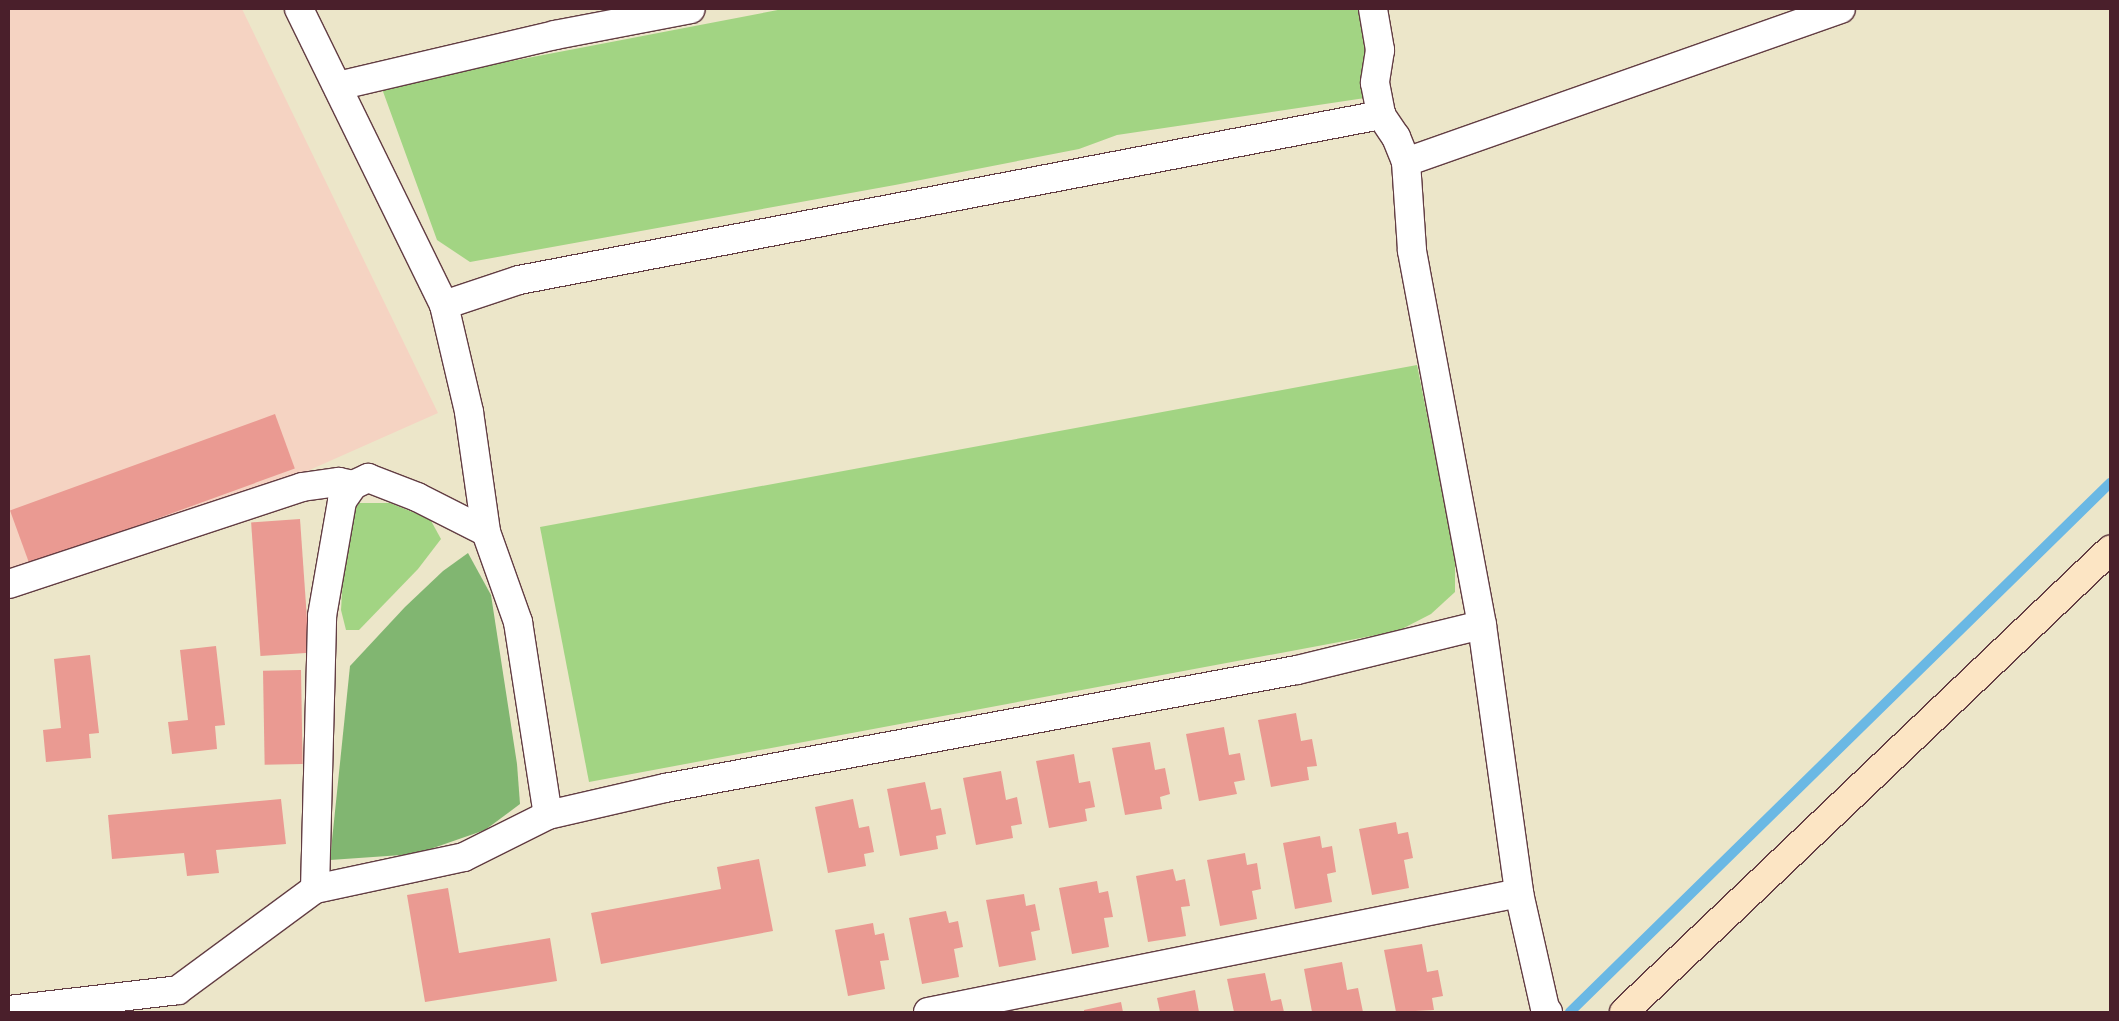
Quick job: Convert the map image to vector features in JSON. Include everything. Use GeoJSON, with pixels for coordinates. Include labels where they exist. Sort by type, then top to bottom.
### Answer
{"type":"FeatureCollection","features":[{"type":"Feature","properties":{"kind":"street"},"geometry":{"type":"LineString","coordinates":[[299,9],[444,305],[469,412],[486,532],[518,622],[548,816]]}},
{"type":"Feature","properties":{"kind":"street"},"geometry":{"type":"LineString","coordinates":[[338,86],[555,35],[691,9]]}},
{"type":"Feature","properties":{"kind":"street"},"geometry":{"type":"LineString","coordinates":[[1372,9],[1380,50],[1375,83],[1381,115],[1396,137],[1406,162],[1412,251],[1482,625],[1519,892],[1546,1010]]}},
{"type":"Feature","properties":{"kind":"street"},"geometry":{"type":"LineString","coordinates":[[1406,162],[1841,9]]}},
{"type":"Feature","properties":{"kind":"street"},"geometry":{"type":"LineString","coordinates":[[444,305],[519,280],[1381,115]]}},
{"type":"Feature","properties":{"kind":"street"},"geometry":{"type":"LineString","coordinates":[[316,889],[322,616],[342,501],[353,485],[368,478],[417,497],[486,532]]}},
{"type":"Feature","properties":{"kind":"street"},"geometry":{"type":"LineString","coordinates":[[9,584],[302,487],[339,482],[353,485]]}},
{"type":"Feature","properties":{"kind":"street"},"geometry":{"type":"LineString","coordinates":[[1624,1012],[2110,550]]}},
{"type":"Feature","properties":{"kind":"street"},"geometry":{"type":"LineString","coordinates":[[9,1010],[179,1001],[316,889],[464,856],[548,816],[665,788],[1298,670],[1482,625]]}},
{"type":"Feature","properties":{"kind":"street"},"geometry":{"type":"LineString","coordinates":[[928,1012],[1519,892]]}},
{"type":"Feature","properties":{"kind":"shaded area"},"geometry":{"type":"Polygon","coordinates":[[[9,9],[242,9],[438,413],[305,472],[9,577],[9,9]]]}},
{"type":"Feature","properties":{"kind":"green space"},"geometry":{"type":"Polygon","coordinates":[[[783,9],[1358,9],[1370,81],[1365,98],[1117,135],[1079,149],[895,185],[470,262],[437,240],[381,86],[783,9]]]}},
{"type":"Feature","properties":{"kind":"green space"},"geometry":{"type":"Polygon","coordinates":[[[1417,365],[1455,554],[1455,592],[1431,614],[1398,631],[589,782],[540,527],[1417,365]]]}},
{"type":"Feature","properties":{"kind":"green space"},"geometry":{"type":"Polygon","coordinates":[[[359,503],[390,503],[430,519],[441,539],[418,569],[359,630],[346,630],[341,610],[346,524],[359,503]]]}},
{"type":"Feature","properties":{"kind":"green space"},"geometry":{"type":"Polygon","coordinates":[[[468,553],[491,595],[517,764],[520,804],[485,830],[416,854],[330,860],[350,666],[405,607],[443,571],[468,553]]]}},
{"type":"Feature","properties":{"kind":"building"},"geometry":{"type":"Polygon","coordinates":[[[275,414],[295,469],[30,565],[10,510],[275,414]]]}},
{"type":"Feature","properties":{"kind":"building"},"geometry":{"type":"Polygon","coordinates":[[[300,519],[309,653],[260,656],[251,522],[300,519]]]}},
{"type":"Feature","properties":{"kind":"building"},"geometry":{"type":"Polygon","coordinates":[[[216,646],[225,725],[215,726],[217,749],[172,754],[168,722],[188,720],[180,650],[216,646]]]}},
{"type":"Feature","properties":{"kind":"building"},"geometry":{"type":"Polygon","coordinates":[[[90,655],[99,733],[89,734],[91,758],[46,762],[43,730],[61,728],[54,659],[90,655]]]}},
{"type":"Feature","properties":{"kind":"building"},"geometry":{"type":"Polygon","coordinates":[[[301,670],[303,764],[265,765],[263,671],[301,670]]]}},
{"type":"Feature","properties":{"kind":"building"},"geometry":{"type":"Polygon","coordinates":[[[1296,713],[1301,741],[1312,739],[1317,766],[1307,767],[1309,780],[1271,787],[1258,720],[1296,713]]]}},
{"type":"Feature","properties":{"kind":"building"},"geometry":{"type":"Polygon","coordinates":[[[1224,727],[1229,755],[1240,753],[1245,780],[1234,782],[1237,794],[1199,801],[1186,734],[1224,727]]]}},
{"type":"Feature","properties":{"kind":"building"},"geometry":{"type":"Polygon","coordinates":[[[1150,742],[1155,770],[1165,768],[1170,794],[1160,797],[1162,809],[1125,815],[1112,748],[1150,742]]]}},
{"type":"Feature","properties":{"kind":"building"},"geometry":{"type":"Polygon","coordinates":[[[1074,754],[1079,783],[1090,781],[1095,807],[1085,809],[1087,821],[1049,828],[1036,761],[1074,754]]]}},
{"type":"Feature","properties":{"kind":"building"},"geometry":{"type":"Polygon","coordinates":[[[1001,771],[1006,800],[1017,797],[1022,824],[1011,826],[1013,838],[976,845],[963,778],[1001,771]]]}},
{"type":"Feature","properties":{"kind":"building"},"geometry":{"type":"Polygon","coordinates":[[[925,782],[931,810],[941,808],[946,834],[936,836],[938,849],[900,856],[887,789],[925,782]]]}},
{"type":"Feature","properties":{"kind":"building"},"geometry":{"type":"Polygon","coordinates":[[[281,799],[286,844],[216,850],[219,873],[187,876],[184,853],[112,859],[108,815],[281,799]]]}},
{"type":"Feature","properties":{"kind":"building"},"geometry":{"type":"Polygon","coordinates":[[[853,799],[859,828],[869,826],[874,852],[864,854],[866,866],[828,873],[815,807],[853,799]]]}},
{"type":"Feature","properties":{"kind":"building"},"geometry":{"type":"Polygon","coordinates":[[[1396,822],[1398,834],[1408,832],[1413,858],[1404,860],[1409,888],[1372,895],[1359,829],[1396,822]]]}},
{"type":"Feature","properties":{"kind":"building"},"geometry":{"type":"Polygon","coordinates":[[[1320,836],[1322,848],[1332,846],[1336,872],[1327,874],[1332,902],[1295,909],[1283,843],[1320,836]]]}},
{"type":"Feature","properties":{"kind":"building"},"geometry":{"type":"Polygon","coordinates":[[[1245,853],[1247,865],[1257,863],[1261,889],[1252,891],[1257,919],[1220,926],[1207,860],[1245,853]]]}},
{"type":"Feature","properties":{"kind":"building"},"geometry":{"type":"Polygon","coordinates":[[[759,859],[773,931],[601,964],[591,913],[721,889],[717,867],[759,859]]]}},
{"type":"Feature","properties":{"kind":"building"},"geometry":{"type":"Polygon","coordinates":[[[1173,869],[1176,881],[1185,879],[1190,906],[1181,907],[1186,936],[1148,942],[1136,876],[1173,869]]]}},
{"type":"Feature","properties":{"kind":"building"},"geometry":{"type":"Polygon","coordinates":[[[1097,881],[1099,893],[1108,891],[1113,917],[1104,918],[1109,947],[1072,954],[1059,888],[1097,881]]]}},
{"type":"Feature","properties":{"kind":"building"},"geometry":{"type":"Polygon","coordinates":[[[448,888],[459,953],[550,938],[557,981],[425,1002],[407,895],[448,888]]]}},
{"type":"Feature","properties":{"kind":"building"},"geometry":{"type":"Polygon","coordinates":[[[1024,894],[1026,906],[1035,904],[1040,930],[1031,932],[1036,960],[999,967],[986,900],[1024,894]]]}},
{"type":"Feature","properties":{"kind":"building"},"geometry":{"type":"Polygon","coordinates":[[[946,911],[949,923],[958,921],[963,947],[954,949],[959,977],[922,984],[909,918],[946,911]]]}},
{"type":"Feature","properties":{"kind":"building"},"geometry":{"type":"Polygon","coordinates":[[[873,923],[875,935],[884,933],[889,960],[880,961],[885,989],[848,996],[835,930],[873,923]]]}},
{"type":"Feature","properties":{"kind":"building"},"geometry":{"type":"Polygon","coordinates":[[[1422,944],[1427,972],[1438,970],[1443,996],[1432,998],[1434,1010],[1396,1012],[1384,950],[1422,944]]]}},
{"type":"Feature","properties":{"kind":"building"},"geometry":{"type":"Polygon","coordinates":[[[1342,962],[1347,990],[1358,988],[1363,1012],[1312,1012],[1304,969],[1342,962]]]}},
{"type":"Feature","properties":{"kind":"building"},"geometry":{"type":"Polygon","coordinates":[[[1265,973],[1271,1001],[1281,999],[1284,1012],[1234,1012],[1227,979],[1265,973]]]}},
{"type":"Feature","properties":{"kind":"building"},"geometry":{"type":"Polygon","coordinates":[[[1195,990],[1199,1012],[1160,1012],[1157,998],[1195,990]]]}},
{"type":"Feature","properties":{"kind":"building"},"geometry":{"type":"Polygon","coordinates":[[[1121,1002],[1123,1012],[1084,1012],[1084,1010],[1121,1002]]]}},
{"type":"Feature","properties":{"kind":"waterway"},"geometry":{"type":"LineString","coordinates":[[1570,1012],[2110,483]]}}]}
